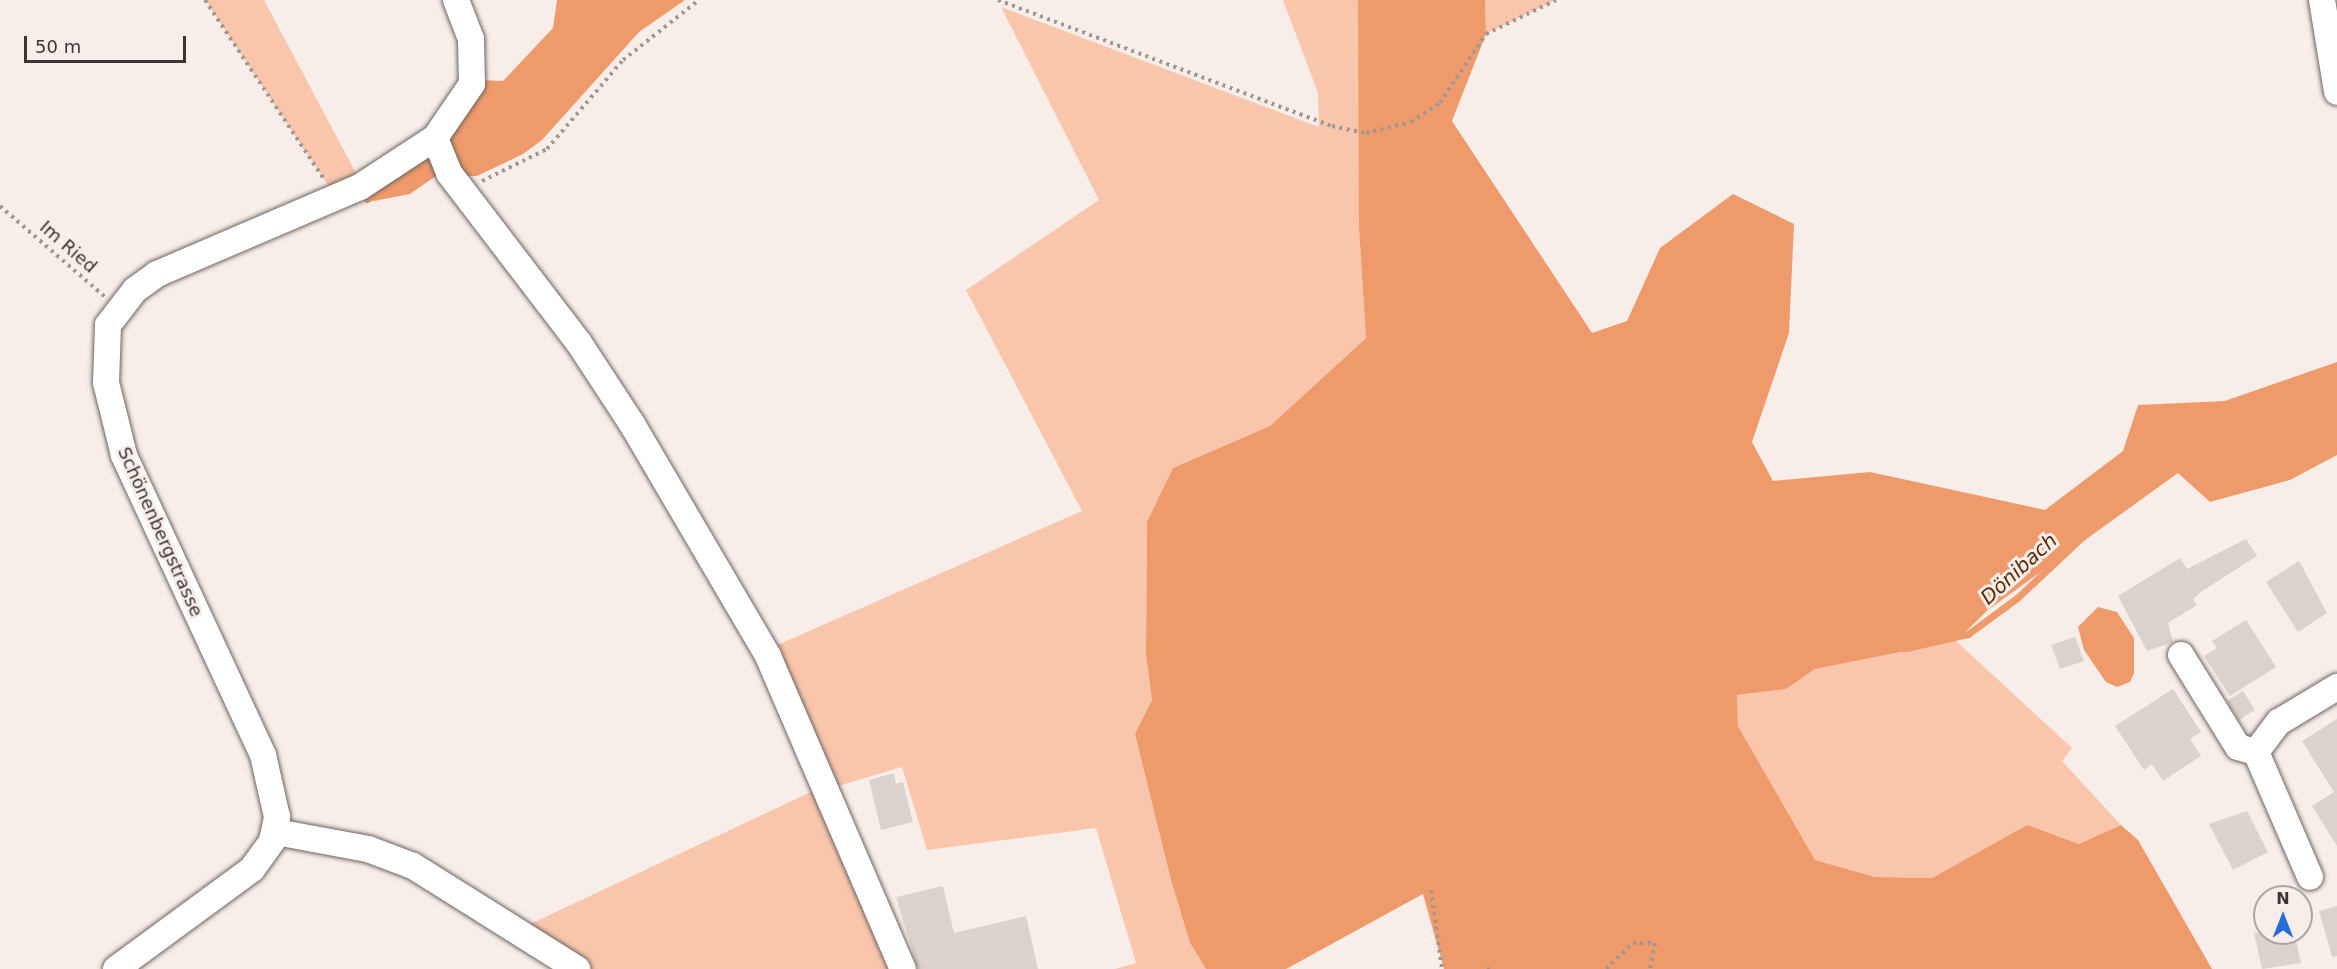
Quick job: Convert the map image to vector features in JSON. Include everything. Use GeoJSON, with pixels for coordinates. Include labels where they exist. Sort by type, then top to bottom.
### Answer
{"type":"FeatureCollection","features":[{"type":"Feature","properties":{"kind":"street","name":"Schönenbergstrasse"},"geometry":{"type":"LineString","coordinates":[[116,969],[238,881],[261,859],[276,832],[276,802],[263,755],[124,455],[104,364],[108,325],[117,308],[157,274],[335,198],[435,138],[472,84],[471,39],[456,0]]}},
{"type":"Feature","properties":{"kind":"street"},"geometry":{"type":"LineString","coordinates":[[2322,0],[2337,92]]}},
{"type":"Feature","properties":{"kind":"street"},"geometry":{"type":"LineString","coordinates":[[435,138],[461,190],[579,343],[768,656],[903,969]]}},
{"type":"Feature","properties":{"kind":"street"},"geometry":{"type":"LineString","coordinates":[[2181,655],[2238,747],[2256,752]]}},
{"type":"Feature","properties":{"kind":"street"},"geometry":{"type":"LineString","coordinates":[[2256,752],[2279,722],[2337,687]]}},
{"type":"Feature","properties":{"kind":"street"},"geometry":{"type":"LineString","coordinates":[[2256,752],[2310,877]]}},
{"type":"Feature","properties":{"kind":"street"},"geometry":{"type":"LineString","coordinates":[[276,832],[368,849],[413,866],[577,969]]}},
{"type":"Feature","properties":{"kind":"path"},"geometry":{"type":"LineString","coordinates":[[205,0],[335,198]]}},
{"type":"Feature","properties":{"kind":"path"},"geometry":{"type":"LineString","coordinates":[[461,190],[547,149],[623,60],[699,0]]}},
{"type":"Feature","properties":{"kind":"path"},"geometry":{"type":"LineString","coordinates":[[998,0],[1332,126],[1366,132],[1411,122],[1440,103],[1486,34],[1556,0]]}},
{"type":"Feature","properties":{"kind":"path","name":"Im Ried"},"geometry":{"type":"LineString","coordinates":[[0,206],[117,308]]}},
{"type":"Feature","properties":{"kind":"path"},"geometry":{"type":"LineString","coordinates":[[1431,890],[1442,969]]}},
{"type":"Feature","properties":{"kind":"path"},"geometry":{"type":"LineString","coordinates":[[1605,969],[1633,943],[1655,943],[1650,969]]}},
{"type":"Feature","properties":{"kind":"path"},"geometry":{"type":"LineString","coordinates":[[1488,967],[1494,969]]}},
{"type":"Feature","properties":{"kind":"shaded area"},"geometry":{"type":"Polygon","coordinates":[[[205,0],[264,0],[358,177],[331,190],[205,0]]]}},
{"type":"Feature","properties":{"kind":"shaded area"},"geometry":{"type":"Polygon","coordinates":[[[557,0],[685,0],[639,32],[542,140],[523,154],[477,176],[467,176],[453,164],[410,194],[374,201],[367,196],[481,80],[503,81],[553,28],[557,0]]]}},
{"type":"Feature","properties":{"kind":"shaded area"},"geometry":{"type":"Polygon","coordinates":[[[1283,0],[1358,0],[1361,7],[1359,229],[1366,338],[1270,426],[1173,468],[1147,523],[1146,655],[1152,700],[1135,734],[1171,880],[1190,943],[1206,969],[1115,969],[1136,963],[1096,828],[927,850],[902,767],[835,787],[898,969],[564,969],[509,934],[817,789],[757,654],[1082,511],[966,290],[1099,200],[1001,7],[1319,127],[1318,93],[1283,0]]]}},
{"type":"Feature","properties":{"kind":"shaded area"},"geometry":{"type":"Polygon","coordinates":[[[1358,0],[1485,0],[1486,34],[1452,121],[1592,333],[1627,321],[1660,248],[1733,194],[1794,224],[1789,333],[1752,442],[1773,481],[1870,472],[2045,510],[2123,451],[2138,405],[2225,401],[2337,362],[2337,455],[2290,480],[2210,502],[2178,473],[1988,610],[1956,641],[1815,669],[1786,689],[1737,695],[1738,726],[1815,860],[1875,877],[1932,878],[2027,825],[2079,844],[2121,825],[2138,840],[2212,969],[1444,969],[1423,894],[1286,969],[1206,969],[1190,943],[1171,880],[1135,734],[1152,700],[1146,655],[1147,522],[1173,468],[1270,426],[1366,338],[1359,229],[1358,0]]]}},
{"type":"Feature","properties":{"kind":"shaded area"},"geometry":{"type":"Polygon","coordinates":[[[1485,0],[1556,0],[1486,34],[1485,0]]]}},
{"type":"Feature","properties":{"kind":"shaded area"},"geometry":{"type":"Polygon","coordinates":[[[2098,607],[2117,612],[2134,638],[2134,673],[2130,682],[2117,687],[2106,682],[2084,650],[2078,627],[2098,607]]]}},
{"type":"Feature","properties":{"kind":"shaded area"},"geometry":{"type":"Polygon","coordinates":[[[1956,641],[2072,748],[2062,761],[2121,825],[2079,844],[2027,825],[1932,878],[1875,877],[1815,860],[1738,726],[1737,695],[1786,689],[1815,669],[1956,641]]]}},
{"type":"Feature","properties":{"kind":"building"},"geometry":{"type":"Polygon","coordinates":[[[2246,539],[2257,556],[2202,591],[2193,599],[2197,605],[2168,623],[2173,642],[2147,651],[2118,596],[2180,558],[2187,569],[2246,539]]]}},
{"type":"Feature","properties":{"kind":"building"},"geometry":{"type":"Polygon","coordinates":[[[2299,561],[2327,613],[2298,632],[2266,582],[2299,561]]]}},
{"type":"Feature","properties":{"kind":"building"},"geometry":{"type":"Polygon","coordinates":[[[2246,620],[2276,667],[2230,696],[2204,656],[2217,648],[2212,641],[2246,620]]]}},
{"type":"Feature","properties":{"kind":"building"},"geometry":{"type":"Polygon","coordinates":[[[2075,637],[2084,661],[2060,669],[2051,645],[2075,637]]]}},
{"type":"Feature","properties":{"kind":"building"},"geometry":{"type":"Polygon","coordinates":[[[2173,689],[2201,732],[2190,739],[2201,756],[2163,781],[2152,764],[2144,770],[2115,726],[2173,689]]]}},
{"type":"Feature","properties":{"kind":"building"},"geometry":{"type":"Polygon","coordinates":[[[2243,691],[2255,710],[2239,720],[2227,701],[2243,691]]]}},
{"type":"Feature","properties":{"kind":"building"},"geometry":{"type":"Polygon","coordinates":[[[2337,719],[2337,846],[2312,806],[2334,792],[2302,741],[2337,719]]]}},
{"type":"Feature","properties":{"kind":"building"},"geometry":{"type":"Polygon","coordinates":[[[894,773],[896,784],[903,782],[913,822],[881,830],[869,780],[894,773]]]}},
{"type":"Feature","properties":{"kind":"building"},"geometry":{"type":"Polygon","coordinates":[[[2247,811],[2268,852],[2233,870],[2209,824],[2247,811]]]}},
{"type":"Feature","properties":{"kind":"building"},"geometry":{"type":"Polygon","coordinates":[[[943,886],[954,933],[1026,916],[1038,969],[918,969],[896,897],[943,886]]]}},
{"type":"Feature","properties":{"kind":"building"},"geometry":{"type":"Polygon","coordinates":[[[2337,906],[2337,956],[2332,957],[2319,911],[2337,906]]]}},
{"type":"Feature","properties":{"kind":"building"},"geometry":{"type":"Polygon","coordinates":[[[2257,945],[2297,945],[2301,963],[2262,969],[2257,945]]]}},
{"type":"Feature","properties":{"kind":"waterway"},"geometry":{"type":"LineString","coordinates":[[454,152],[526,118],[591,0]]}},
{"type":"Feature","properties":{"kind":"waterway"},"geometry":{"type":"LineString","coordinates":[[367,199],[433,164]]}},
{"type":"Feature","properties":{"kind":"waterway","name":"Dönibach"},"geometry":{"type":"LineString","coordinates":[[1491,589],[1509,570],[1538,566],[1699,597],[1786,633],[1846,649],[1906,648],[1968,634],[2017,598],[2147,476],[2156,460],[2176,447],[2199,442],[2250,456],[2270,456],[2337,435]]}}]}
